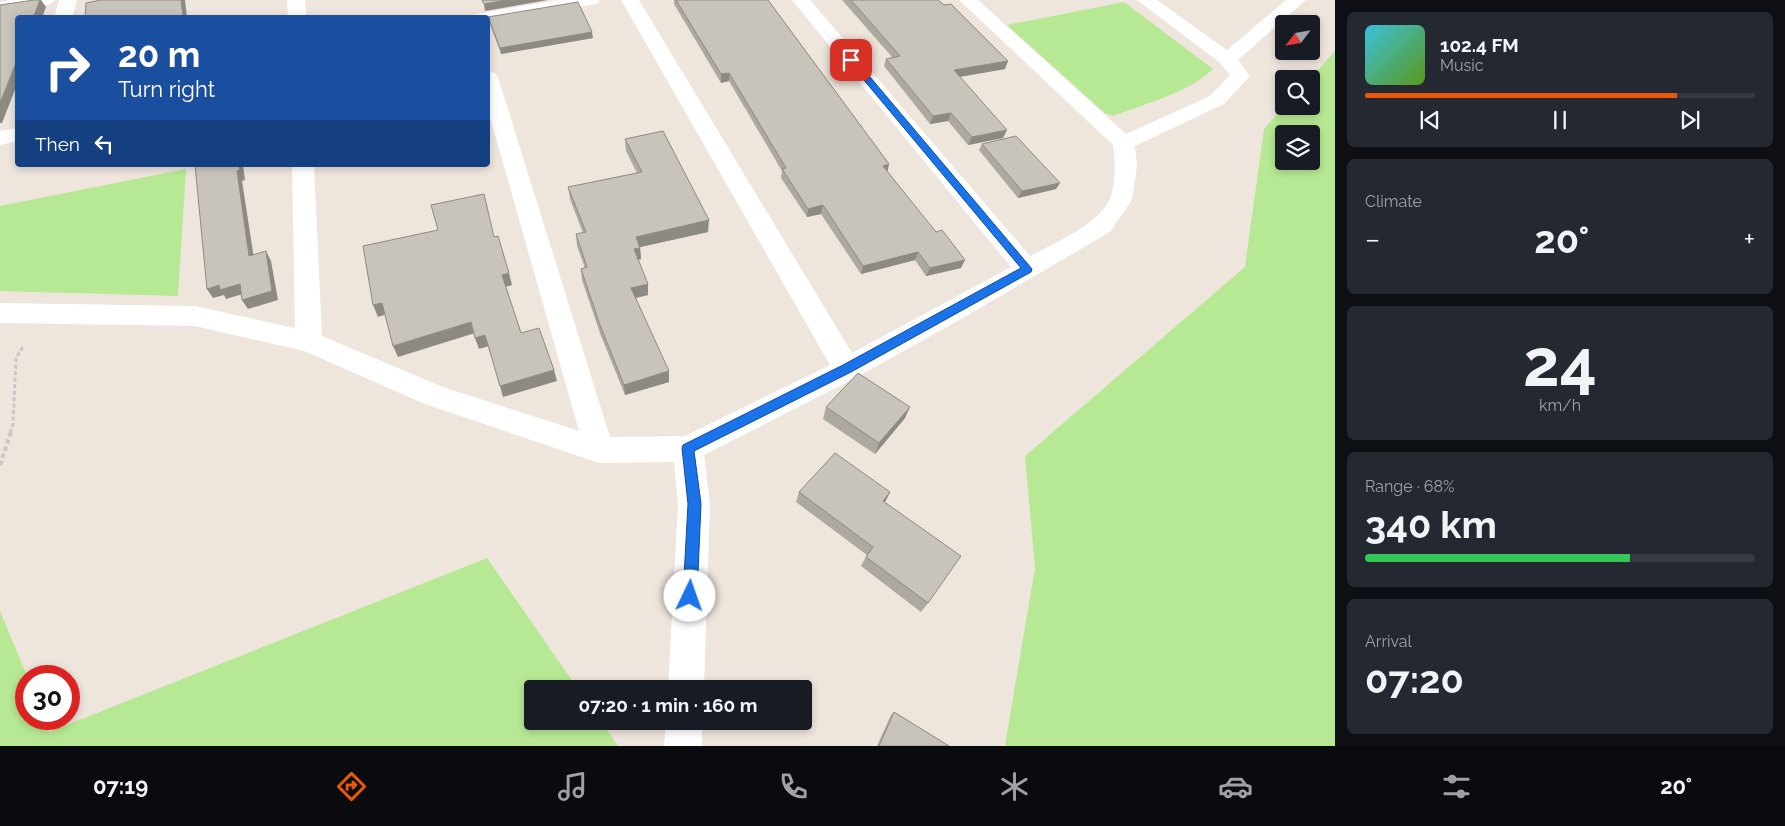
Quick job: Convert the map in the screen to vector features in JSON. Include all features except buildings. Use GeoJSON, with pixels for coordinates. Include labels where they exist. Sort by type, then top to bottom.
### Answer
{"type":"FeatureCollection","features":[{"type":"Feature","properties":{"kind":"street"},"geometry":{"type":"LineString","coordinates":[[0,7],[46,0]]}},
{"type":"Feature","properties":{"kind":"street"},"geometry":{"type":"LineString","coordinates":[[64,15],[68,0]]}},
{"type":"Feature","properties":{"kind":"street"},"geometry":{"type":"LineString","coordinates":[[296,0],[297,15]]}},
{"type":"Feature","properties":{"kind":"street"},"geometry":{"type":"LineString","coordinates":[[490,17],[590,0]]}},
{"type":"Feature","properties":{"kind":"street"},"geometry":{"type":"LineString","coordinates":[[630,0],[847,369]]}},
{"type":"Feature","properties":{"kind":"street"},"geometry":{"type":"LineString","coordinates":[[801,0],[1027,269]]}},
{"type":"Feature","properties":{"kind":"street"},"geometry":{"type":"LineString","coordinates":[[0,313],[195,316],[309,342],[435,396],[599,450],[688,448],[847,369],[1102,226],[1120,200],[1126,166],[1124,143],[968,0]]}},
{"type":"Feature","properties":{"kind":"street"},"geometry":{"type":"LineString","coordinates":[[1124,143],[1217,100],[1240,76],[1227,59],[1146,0]]}},
{"type":"Feature","properties":{"kind":"street"},"geometry":{"type":"LineString","coordinates":[[1227,59],[1297,0]]}},
{"type":"Feature","properties":{"kind":"street"},"geometry":{"type":"LineString","coordinates":[[490,84],[599,450]]}},
{"type":"Feature","properties":{"kind":"street"},"geometry":{"type":"LineString","coordinates":[[0,138],[15,135]]}},
{"type":"Feature","properties":{"kind":"street"},"geometry":{"type":"LineString","coordinates":[[303,167],[309,342]]}},
{"type":"Feature","properties":{"kind":"street"},"geometry":{"type":"LineString","coordinates":[[686,680],[694,504],[688,448]]}},
{"type":"Feature","properties":{"kind":"street"},"geometry":{"type":"LineString","coordinates":[[683,746],[684,730]]}},
{"type":"Feature","properties":{"kind":"path"},"geometry":{"type":"LineString","coordinates":[[0,465],[13,425],[16,358],[41,314]]}},
{"type":"Feature","properties":{"kind":"green space"},"geometry":{"type":"Polygon","coordinates":[[[1124,2],[1213,69],[1191,85],[1113,116],[1105,113],[1007,25],[1124,2]]]}},
{"type":"Feature","properties":{"kind":"green space"},"geometry":{"type":"Polygon","coordinates":[[[1335,51],[1335,746],[1005,746],[1035,568],[1025,456],[1245,267],[1264,129],[1276,115],[1320,115],[1320,70],[1318,70],[1335,51]]]}},
{"type":"Feature","properties":{"kind":"green space"},"geometry":{"type":"Polygon","coordinates":[[[186,169],[178,296],[0,291],[0,206],[186,169]]]}},
{"type":"Feature","properties":{"kind":"green space"},"geometry":{"type":"Polygon","coordinates":[[[487,558],[572,680],[524,680],[524,730],[607,730],[618,746],[0,746],[0,611],[22,665],[15,665],[15,730],[48,730],[49,732],[54,730],[80,730],[80,720],[487,558]]]}},
{"type":"Feature","properties":{"kind":"route"},"geometry":{"type":"LineString","coordinates":[[690,596],[694,504],[688,448],[847,369],[1027,269],[851,60]]}}]}
